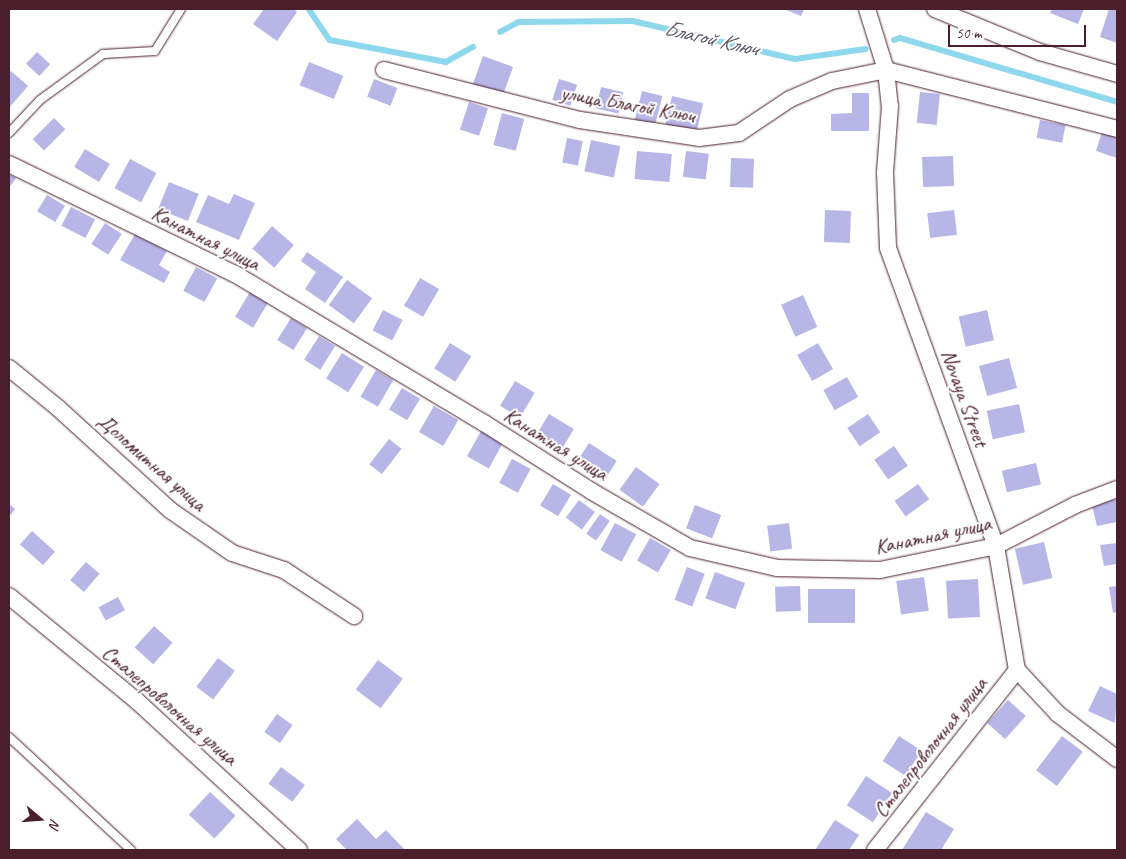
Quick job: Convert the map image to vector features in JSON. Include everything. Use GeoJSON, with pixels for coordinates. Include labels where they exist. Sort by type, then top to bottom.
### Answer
{"type":"FeatureCollection","features":[{"type":"Feature","properties":{"kind":"street","name":"Novaya Street"},"geometry":{"type":"LineString","coordinates":[[867,9],[886,70],[890,106],[885,173],[888,248],[996,546],[1017,670]]}},
{"type":"Feature","properties":{"kind":"street"},"geometry":{"type":"LineString","coordinates":[[935,9],[1040,52],[1117,74]]}},
{"type":"Feature","properties":{"kind":"street","name":"улица Благой Ключ"},"geometry":{"type":"LineString","coordinates":[[384,70],[580,120],[699,138],[739,133],[790,99],[832,82],[886,70],[1117,129]]}},
{"type":"Feature","properties":{"kind":"street","name":"Канатная улица"},"geometry":{"type":"LineString","coordinates":[[9,164],[235,274],[484,423],[591,492],[690,548],[777,568],[880,570],[996,546],[1076,506],[1117,489]]}},
{"type":"Feature","properties":{"kind":"street","name":"Доломитная улица"},"geometry":{"type":"LineString","coordinates":[[9,368],[58,408],[170,510],[232,552],[284,570],[354,616]]}},
{"type":"Feature","properties":{"kind":"street","name":"Сталепроволочная улица"},"geometry":{"type":"LineString","coordinates":[[9,596],[137,701],[299,850]]}},
{"type":"Feature","properties":{"kind":"street"},"geometry":{"type":"LineString","coordinates":[[1017,670],[1058,714],[1117,760]]}},
{"type":"Feature","properties":{"kind":"street","name":"Сталепроволочная улица"},"geometry":{"type":"LineString","coordinates":[[875,850],[1017,670]]}},
{"type":"Feature","properties":{"kind":"lane"},"geometry":{"type":"LineString","coordinates":[[9,133],[40,100],[103,54],[155,52],[181,9]]}},
{"type":"Feature","properties":{"kind":"lane"},"geometry":{"type":"LineString","coordinates":[[9,737],[131,850]]}},
{"type":"Feature","properties":{"kind":"building"},"geometry":{"type":"Polygon","coordinates":[[[264,9],[293,9],[297,12],[277,41],[253,24],[264,9]]]}},
{"type":"Feature","properties":{"kind":"building"},"geometry":{"type":"Polygon","coordinates":[[[784,9],[804,9],[801,16],[784,9]]]}},
{"type":"Feature","properties":{"kind":"building"},"geometry":{"type":"Polygon","coordinates":[[[1052,9],[1084,9],[1078,24],[1050,13],[1052,9]]]}},
{"type":"Feature","properties":{"kind":"building"},"geometry":{"type":"Polygon","coordinates":[[[1109,9],[1117,10],[1117,43],[1100,37],[1109,9]]]}},
{"type":"Feature","properties":{"kind":"building"},"geometry":{"type":"Polygon","coordinates":[[[37,52],[50,64],[39,76],[26,64],[37,52]]]}},
{"type":"Feature","properties":{"kind":"building"},"geometry":{"type":"Polygon","coordinates":[[[483,56],[513,67],[503,95],[473,84],[483,56]]]}},
{"type":"Feature","properties":{"kind":"building"},"geometry":{"type":"Polygon","coordinates":[[[309,62],[343,76],[334,99],[300,85],[309,62]]]}},
{"type":"Feature","properties":{"kind":"building"},"geometry":{"type":"Polygon","coordinates":[[[11,71],[28,86],[9,108],[9,74],[11,71]]]}},
{"type":"Feature","properties":{"kind":"building"},"geometry":{"type":"Polygon","coordinates":[[[374,79],[397,88],[391,106],[367,97],[374,79]]]}},
{"type":"Feature","properties":{"kind":"building"},"geometry":{"type":"Polygon","coordinates":[[[559,79],[577,85],[570,106],[552,100],[559,79]]]}},
{"type":"Feature","properties":{"kind":"building"},"geometry":{"type":"Polygon","coordinates":[[[601,87],[623,92],[618,114],[596,108],[601,87]]]}},
{"type":"Feature","properties":{"kind":"building"},"geometry":{"type":"Polygon","coordinates":[[[642,91],[662,96],[655,125],[635,120],[642,91]]]}},
{"type":"Feature","properties":{"kind":"building"},"geometry":{"type":"Polygon","coordinates":[[[920,92],[940,94],[937,125],[917,123],[920,92]]]}},
{"type":"Feature","properties":{"kind":"building"},"geometry":{"type":"Polygon","coordinates":[[[852,93],[869,93],[869,131],[831,131],[831,114],[852,113],[852,93]]]}},
{"type":"Feature","properties":{"kind":"building"},"geometry":{"type":"Polygon","coordinates":[[[672,96],[703,103],[697,131],[665,124],[672,96]]]}},
{"type":"Feature","properties":{"kind":"building"},"geometry":{"type":"Polygon","coordinates":[[[469,102],[488,108],[479,136],[460,130],[469,102]]]}},
{"type":"Feature","properties":{"kind":"building"},"geometry":{"type":"Polygon","coordinates":[[[502,113],[524,119],[516,151],[493,145],[502,113]]]}},
{"type":"Feature","properties":{"kind":"building"},"geometry":{"type":"Polygon","coordinates":[[[54,118],[65,129],[44,151],[33,139],[54,118]]]}},
{"type":"Feature","properties":{"kind":"building"},"geometry":{"type":"Polygon","coordinates":[[[1040,120],[1066,125],[1062,143],[1037,138],[1040,120]]]}},
{"type":"Feature","properties":{"kind":"building"},"geometry":{"type":"Polygon","coordinates":[[[1102,132],[1117,137],[1117,158],[1096,151],[1102,132]]]}},
{"type":"Feature","properties":{"kind":"building"},"geometry":{"type":"Polygon","coordinates":[[[567,138],[583,141],[578,166],[562,163],[567,138]]]}},
{"type":"Feature","properties":{"kind":"building"},"geometry":{"type":"Polygon","coordinates":[[[591,140],[620,146],[614,178],[584,171],[591,140]]]}},
{"type":"Feature","properties":{"kind":"building"},"geometry":{"type":"Polygon","coordinates":[[[85,149],[110,164],[99,182],[74,167],[85,149]]]}},
{"type":"Feature","properties":{"kind":"building"},"geometry":{"type":"Polygon","coordinates":[[[637,151],[672,154],[669,182],[635,179],[637,151]]]}},
{"type":"Feature","properties":{"kind":"building"},"geometry":{"type":"Polygon","coordinates":[[[686,151],[709,154],[706,180],[683,177],[686,151]]]}},
{"type":"Feature","properties":{"kind":"building"},"geometry":{"type":"Polygon","coordinates":[[[953,156],[954,186],[923,187],[922,157],[953,156]]]}},
{"type":"Feature","properties":{"kind":"building"},"geometry":{"type":"Polygon","coordinates":[[[731,158],[754,159],[753,188],[730,187],[731,158]]]}},
{"type":"Feature","properties":{"kind":"building"},"geometry":{"type":"Polygon","coordinates":[[[130,159],[156,173],[141,202],[115,188],[130,159]]]}},
{"type":"Feature","properties":{"kind":"building"},"geometry":{"type":"Polygon","coordinates":[[[9,174],[16,178],[9,188],[9,174]]]}},
{"type":"Feature","properties":{"kind":"building"},"geometry":{"type":"Polygon","coordinates":[[[169,182],[199,194],[188,221],[158,209],[169,182]]]}},
{"type":"Feature","properties":{"kind":"building"},"geometry":{"type":"Polygon","coordinates":[[[234,194],[255,203],[239,240],[196,222],[208,195],[229,204],[234,194]]]}},
{"type":"Feature","properties":{"kind":"building"},"geometry":{"type":"Polygon","coordinates":[[[47,195],[65,206],[55,222],[37,211],[47,195]]]}},
{"type":"Feature","properties":{"kind":"building"},"geometry":{"type":"Polygon","coordinates":[[[71,207],[95,219],[86,238],[61,226],[71,207]]]}},
{"type":"Feature","properties":{"kind":"building"},"geometry":{"type":"Polygon","coordinates":[[[825,210],[851,211],[850,243],[824,242],[825,210]]]}},
{"type":"Feature","properties":{"kind":"building"},"geometry":{"type":"Polygon","coordinates":[[[954,210],[957,235],[930,238],[927,213],[954,210]]]}},
{"type":"Feature","properties":{"kind":"building"},"geometry":{"type":"Polygon","coordinates":[[[105,223],[122,234],[108,255],[91,244],[105,223]]]}},
{"type":"Feature","properties":{"kind":"building"},"geometry":{"type":"Polygon","coordinates":[[[272,226],[294,245],[274,268],[252,249],[272,226]]]}},
{"type":"Feature","properties":{"kind":"building"},"geometry":{"type":"Polygon","coordinates":[[[135,234],[167,251],[159,265],[170,272],[164,283],[120,260],[135,234]]]}},
{"type":"Feature","properties":{"kind":"building"},"geometry":{"type":"Polygon","coordinates":[[[307,252],[343,277],[325,303],[305,289],[316,272],[301,261],[307,252]]]}},
{"type":"Feature","properties":{"kind":"building"},"geometry":{"type":"Polygon","coordinates":[[[196,267],[217,278],[205,302],[183,291],[196,267]]]}},
{"type":"Feature","properties":{"kind":"building"},"geometry":{"type":"Polygon","coordinates":[[[420,278],[439,289],[423,317],[404,306],[420,278]]]}},
{"type":"Feature","properties":{"kind":"building"},"geometry":{"type":"Polygon","coordinates":[[[347,280],[372,298],[354,323],[329,305],[347,280]]]}},
{"type":"Feature","properties":{"kind":"building"},"geometry":{"type":"Polygon","coordinates":[[[250,292],[268,303],[253,328],[235,317],[250,292]]]}},
{"type":"Feature","properties":{"kind":"building"},"geometry":{"type":"Polygon","coordinates":[[[803,295],[817,327],[795,337],[781,305],[803,295]]]}},
{"type":"Feature","properties":{"kind":"building"},"geometry":{"type":"Polygon","coordinates":[[[383,310],[403,320],[392,340],[373,330],[383,310]]]}},
{"type":"Feature","properties":{"kind":"building"},"geometry":{"type":"Polygon","coordinates":[[[987,310],[994,340],[966,347],[959,317],[987,310]]]}},
{"type":"Feature","properties":{"kind":"building"},"geometry":{"type":"Polygon","coordinates":[[[291,318],[307,328],[293,350],[277,340],[291,318]]]}},
{"type":"Feature","properties":{"kind":"building"},"geometry":{"type":"Polygon","coordinates":[[[319,336],[335,346],[320,370],[304,360],[319,336]]]}},
{"type":"Feature","properties":{"kind":"building"},"geometry":{"type":"Polygon","coordinates":[[[450,343],[471,356],[455,382],[434,368],[450,343]]]}},
{"type":"Feature","properties":{"kind":"building"},"geometry":{"type":"Polygon","coordinates":[[[818,343],[833,369],[812,381],[797,355],[818,343]]]}},
{"type":"Feature","properties":{"kind":"building"},"geometry":{"type":"Polygon","coordinates":[[[342,353],[364,367],[348,392],[326,378],[342,353]]]}},
{"type":"Feature","properties":{"kind":"building"},"geometry":{"type":"Polygon","coordinates":[[[1009,358],[1017,388],[987,396],[979,366],[1009,358]]]}},
{"type":"Feature","properties":{"kind":"building"},"geometry":{"type":"Polygon","coordinates":[[[376,370],[393,380],[378,407],[360,397],[376,370]]]}},
{"type":"Feature","properties":{"kind":"building"},"geometry":{"type":"Polygon","coordinates":[[[847,377],[858,397],[835,410],[823,390],[847,377]]]}},
{"type":"Feature","properties":{"kind":"building"},"geometry":{"type":"Polygon","coordinates":[[[515,381],[535,393],[520,418],[500,406],[515,381]]]}},
{"type":"Feature","properties":{"kind":"building"},"geometry":{"type":"Polygon","coordinates":[[[402,388],[420,399],[407,420],[389,409],[402,388]]]}},
{"type":"Feature","properties":{"kind":"building"},"geometry":{"type":"Polygon","coordinates":[[[1019,404],[1025,432],[993,439],[987,411],[1019,404]]]}},
{"type":"Feature","properties":{"kind":"building"},"geometry":{"type":"Polygon","coordinates":[[[434,406],[458,420],[443,446],[419,432],[434,406]]]}},
{"type":"Feature","properties":{"kind":"building"},"geometry":{"type":"Polygon","coordinates":[[[549,414],[574,429],[559,454],[534,439],[549,414]]]}},
{"type":"Feature","properties":{"kind":"building"},"geometry":{"type":"Polygon","coordinates":[[[868,414],[880,432],[860,446],[847,428],[868,414]]]}},
{"type":"Feature","properties":{"kind":"building"},"geometry":{"type":"Polygon","coordinates":[[[481,431],[503,443],[489,468],[467,456],[481,431]]]}},
{"type":"Feature","properties":{"kind":"building"},"geometry":{"type":"Polygon","coordinates":[[[389,439],[402,449],[382,474],[369,464],[389,439]]]}},
{"type":"Feature","properties":{"kind":"building"},"geometry":{"type":"Polygon","coordinates":[[[589,443],[617,461],[603,482],[575,464],[589,443]]]}},
{"type":"Feature","properties":{"kind":"building"},"geometry":{"type":"Polygon","coordinates":[[[894,446],[908,466],[888,479],[874,460],[894,446]]]}},
{"type":"Feature","properties":{"kind":"building"},"geometry":{"type":"Polygon","coordinates":[[[512,459],[531,469],[518,493],[499,483],[512,459]]]}},
{"type":"Feature","properties":{"kind":"building"},"geometry":{"type":"Polygon","coordinates":[[[1036,463],[1041,484],[1007,492],[1002,471],[1036,463]]]}},
{"type":"Feature","properties":{"kind":"building"},"geometry":{"type":"Polygon","coordinates":[[[636,467],[659,484],[643,507],[620,490],[636,467]]]}},
{"type":"Feature","properties":{"kind":"building"},"geometry":{"type":"Polygon","coordinates":[[[553,484],[571,495],[558,516],[540,505],[553,484]]]}},
{"type":"Feature","properties":{"kind":"building"},"geometry":{"type":"Polygon","coordinates":[[[918,484],[929,499],[906,516],[895,501],[918,484]]]}},
{"type":"Feature","properties":{"kind":"building"},"geometry":{"type":"Polygon","coordinates":[[[1117,499],[1117,522],[1097,526],[1092,505],[1117,499]]]}},
{"type":"Feature","properties":{"kind":"building"},"geometry":{"type":"Polygon","coordinates":[[[579,500],[595,512],[582,530],[566,518],[579,500]]]}},
{"type":"Feature","properties":{"kind":"building"},"geometry":{"type":"Polygon","coordinates":[[[9,504],[15,509],[9,517],[9,504]]]}},
{"type":"Feature","properties":{"kind":"building"},"geometry":{"type":"Polygon","coordinates":[[[695,505],[721,515],[712,538],[686,528],[695,505]]]}},
{"type":"Feature","properties":{"kind":"building"},"geometry":{"type":"Polygon","coordinates":[[[600,514],[610,521],[596,541],[586,534],[600,514]]]}},
{"type":"Feature","properties":{"kind":"building"},"geometry":{"type":"Polygon","coordinates":[[[615,523],[636,534],[622,562],[600,550],[615,523]]]}},
{"type":"Feature","properties":{"kind":"building"},"geometry":{"type":"Polygon","coordinates":[[[789,523],[792,549],[770,551],[767,526],[789,523]]]}},
{"type":"Feature","properties":{"kind":"building"},"geometry":{"type":"Polygon","coordinates":[[[32,531],[55,552],[43,565],[20,544],[32,531]]]}},
{"type":"Feature","properties":{"kind":"building"},"geometry":{"type":"Polygon","coordinates":[[[650,538],[671,550],[658,573],[637,561],[650,538]]]}},
{"type":"Feature","properties":{"kind":"building"},"geometry":{"type":"Polygon","coordinates":[[[1044,542],[1052,578],[1023,585],[1015,549],[1044,542]]]}},
{"type":"Feature","properties":{"kind":"building"},"geometry":{"type":"Polygon","coordinates":[[[1117,543],[1117,564],[1104,566],[1100,545],[1117,543]]]}},
{"type":"Feature","properties":{"kind":"building"},"geometry":{"type":"Polygon","coordinates":[[[86,562],[100,574],[84,592],[70,580],[86,562]]]}},
{"type":"Feature","properties":{"kind":"building"},"geometry":{"type":"Polygon","coordinates":[[[687,567],[705,574],[692,606],[674,600],[687,567]]]}},
{"type":"Feature","properties":{"kind":"building"},"geometry":{"type":"Polygon","coordinates":[[[715,572],[745,583],[735,609],[705,598],[715,572]]]}},
{"type":"Feature","properties":{"kind":"building"},"geometry":{"type":"Polygon","coordinates":[[[924,577],[929,611],[901,615],[896,581],[924,577]]]}},
{"type":"Feature","properties":{"kind":"building"},"geometry":{"type":"Polygon","coordinates":[[[978,579],[980,617],[948,619],[946,581],[978,579]]]}},
{"type":"Feature","properties":{"kind":"building"},"geometry":{"type":"Polygon","coordinates":[[[800,586],[801,611],[776,612],[775,587],[800,586]]]}},
{"type":"Feature","properties":{"kind":"building"},"geometry":{"type":"Polygon","coordinates":[[[1117,586],[1117,612],[1113,613],[1109,587],[1117,586]]]}},
{"type":"Feature","properties":{"kind":"building"},"geometry":{"type":"Polygon","coordinates":[[[808,589],[855,589],[855,623],[808,623],[808,589]]]}},
{"type":"Feature","properties":{"kind":"building"},"geometry":{"type":"Polygon","coordinates":[[[118,597],[125,610],[106,621],[99,607],[118,597]]]}},
{"type":"Feature","properties":{"kind":"building"},"geometry":{"type":"Polygon","coordinates":[[[154,626],[173,643],[153,664],[135,648],[154,626]]]}},
{"type":"Feature","properties":{"kind":"building"},"geometry":{"type":"Polygon","coordinates":[[[218,658],[235,671],[213,699],[196,687],[218,658]]]}},
{"type":"Feature","properties":{"kind":"building"},"geometry":{"type":"Polygon","coordinates":[[[378,660],[403,679],[380,708],[356,690],[378,660]]]}},
{"type":"Feature","properties":{"kind":"building"},"geometry":{"type":"Polygon","coordinates":[[[1100,686],[1117,694],[1115,723],[1088,711],[1100,686]]]}},
{"type":"Feature","properties":{"kind":"building"},"geometry":{"type":"Polygon","coordinates":[[[1008,700],[1026,716],[1005,739],[987,723],[1008,700]]]}},
{"type":"Feature","properties":{"kind":"building"},"geometry":{"type":"Polygon","coordinates":[[[277,714],[293,725],[280,743],[264,732],[277,714]]]}},
{"type":"Feature","properties":{"kind":"building"},"geometry":{"type":"Polygon","coordinates":[[[899,736],[922,751],[905,776],[883,761],[899,736]]]}},
{"type":"Feature","properties":{"kind":"building"},"geometry":{"type":"Polygon","coordinates":[[[1062,736],[1083,752],[1057,786],[1036,770],[1062,736]]]}},
{"type":"Feature","properties":{"kind":"building"},"geometry":{"type":"Polygon","coordinates":[[[281,767],[305,785],[292,802],[268,784],[281,767]]]}},
{"type":"Feature","properties":{"kind":"building"},"geometry":{"type":"Polygon","coordinates":[[[866,776],[892,793],[873,822],[847,805],[866,776]]]}},
{"type":"Feature","properties":{"kind":"building"},"geometry":{"type":"Polygon","coordinates":[[[210,792],[236,816],[214,839],[189,815],[210,792]]]}},
{"type":"Feature","properties":{"kind":"building"},"geometry":{"type":"Polygon","coordinates":[[[926,812],[954,829],[941,850],[902,850],[926,812]]]}},
{"type":"Feature","properties":{"kind":"building"},"geometry":{"type":"Polygon","coordinates":[[[357,819],[376,839],[386,830],[405,850],[347,850],[336,839],[357,819]]]}},
{"type":"Feature","properties":{"kind":"building"},"geometry":{"type":"Polygon","coordinates":[[[835,820],[859,835],[849,850],[815,850],[835,820]]]}},
{"type":"Feature","properties":{"kind":"waterway","name":"Благой Ключ"},"geometry":{"type":"LineString","coordinates":[[309,9],[330,40],[446,62],[473,47]]}},
{"type":"Feature","properties":{"kind":"waterway","name":"Благой Ключ"},"geometry":{"type":"LineString","coordinates":[[500,32],[519,22],[633,21],[795,59],[865,49]]}},
{"type":"Feature","properties":{"kind":"waterway","name":"Благой Ключ"},"geometry":{"type":"LineString","coordinates":[[894,40],[900,38],[1117,102]]}}]}
